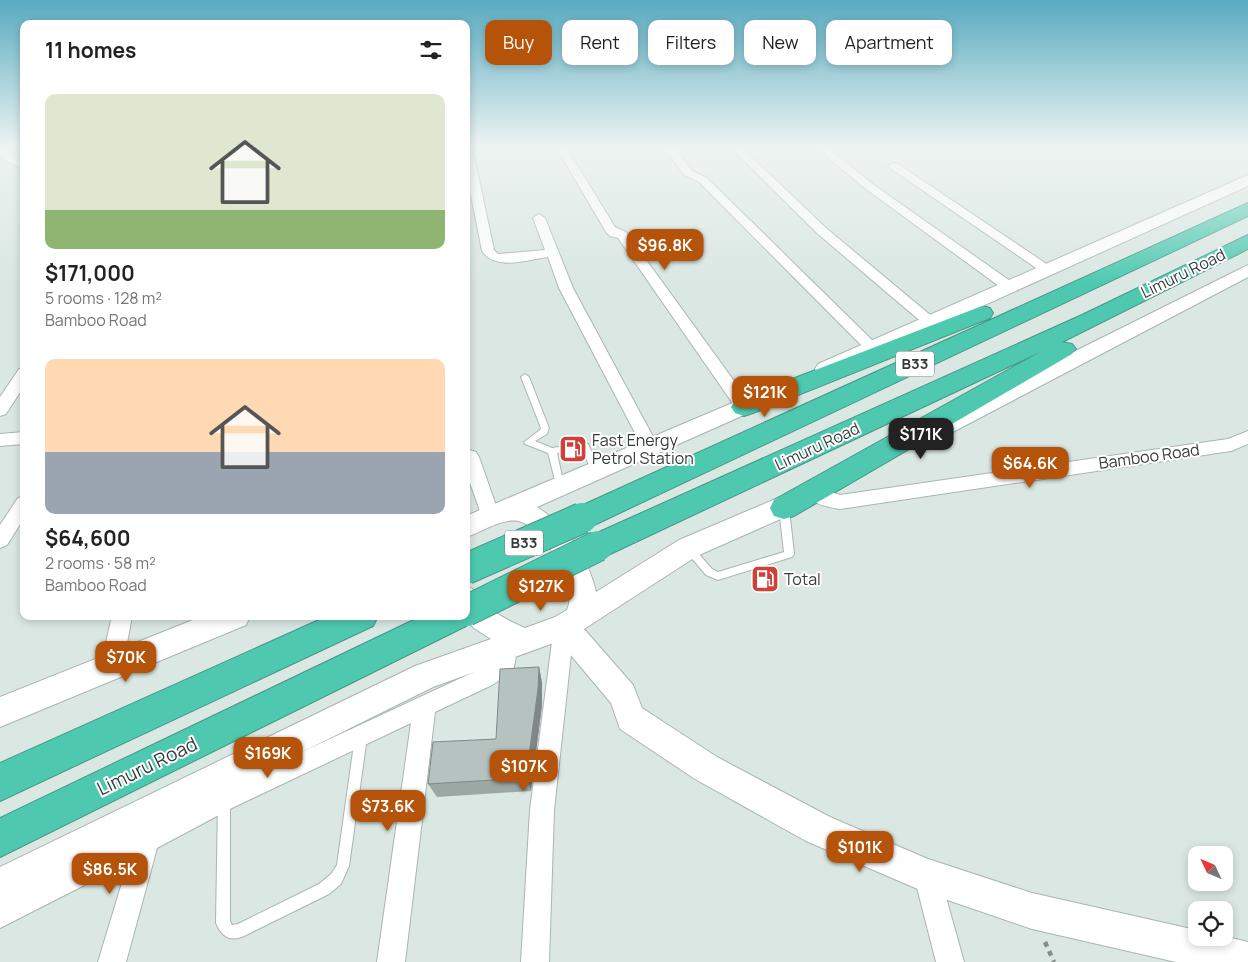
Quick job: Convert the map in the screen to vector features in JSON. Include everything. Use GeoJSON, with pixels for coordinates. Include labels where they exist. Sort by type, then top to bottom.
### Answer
{"type":"FeatureCollection","features":[{"type":"Feature","properties":{"kind":"highway"},"geometry":{"type":"LineString","coordinates":[[744,407],[1248,209]]}},
{"type":"Feature","properties":{"kind":"highway","name":"Limuru Road"},"geometry":{"type":"LineString","coordinates":[[470,567],[582,518],[1248,209]]}},
{"type":"Feature","properties":{"kind":"highway"},"geometry":{"type":"LineString","coordinates":[[784,508],[1248,243]]}},
{"type":"Feature","properties":{"kind":"highway","name":"Limuru Road"},"geometry":{"type":"LineString","coordinates":[[470,609],[598,546],[1090,320],[1248,243]]}},
{"type":"Feature","properties":{"kind":"highway"},"geometry":{"type":"LineString","coordinates":[[0,782],[353,620]]}},
{"type":"Feature","properties":{"kind":"highway","name":"Limuru Road"},"geometry":{"type":"LineString","coordinates":[[0,838],[444,622]]}},
{"type":"Feature","properties":{"kind":"street"},"geometry":{"type":"LineString","coordinates":[[476,193],[488,252],[493,257],[499,259],[552,252]]}},
{"type":"Feature","properties":{"kind":"street"},"geometry":{"type":"LineString","coordinates":[[588,193],[610,229],[614,233],[622,235],[744,407]]}},
{"type":"Feature","properties":{"kind":"street"},"geometry":{"type":"LineString","coordinates":[[716,193],[871,348]]}},
{"type":"Feature","properties":{"kind":"street"},"geometry":{"type":"LineString","coordinates":[[783,193],[822,231],[930,322]]}},
{"type":"Feature","properties":{"kind":"street"},"geometry":{"type":"LineString","coordinates":[[877,193],[1008,286]]}},
{"type":"Feature","properties":{"kind":"street"},"geometry":{"type":"LineString","coordinates":[[934,193],[1047,269]]}},
{"type":"Feature","properties":{"kind":"street"},"geometry":{"type":"LineString","coordinates":[[470,525],[744,407],[1008,286],[1219,193]]}},
{"type":"Feature","properties":{"kind":"street"},"geometry":{"type":"LineString","coordinates":[[539,218],[566,288],[650,446]]}},
{"type":"Feature","properties":{"kind":"street"},"geometry":{"type":"LineString","coordinates":[[0,885],[425,676],[570,622],[688,548],[784,508],[1248,270]]}},
{"type":"Feature","properties":{"kind":"street"},"geometry":{"type":"LineString","coordinates":[[0,410],[20,379]]}},
{"type":"Feature","properties":{"kind":"street"},"geometry":{"type":"LineString","coordinates":[[0,440],[20,438]]}},
{"type":"Feature","properties":{"kind":"street","name":"Bamboo Road"},"geometry":{"type":"LineString","coordinates":[[814,493],[828,500],[840,502],[1231,445],[1248,438]]}},
{"type":"Feature","properties":{"kind":"street"},"geometry":{"type":"LineString","coordinates":[[470,457],[498,514]]}},
{"type":"Feature","properties":{"kind":"street"},"geometry":{"type":"LineString","coordinates":[[0,540],[20,509]]}},
{"type":"Feature","properties":{"kind":"street"},"geometry":{"type":"LineString","coordinates":[[498,514],[525,512],[545,524],[565,550],[581,577],[583,604],[570,622],[542,810],[535,962]]}},
{"type":"Feature","properties":{"kind":"street"},"geometry":{"type":"LineString","coordinates":[[470,604],[477,615],[515,644]]}},
{"type":"Feature","properties":{"kind":"street"},"geometry":{"type":"LineString","coordinates":[[112,665],[121,620]]}},
{"type":"Feature","properties":{"kind":"street"},"geometry":{"type":"LineString","coordinates":[[0,712],[226,620]]}},
{"type":"Feature","properties":{"kind":"street"},"geometry":{"type":"LineString","coordinates":[[570,622],[623,695],[630,718],[706,768],[818,829],[927,876],[1032,911],[1198,955],[1248,960]]}},
{"type":"Feature","properties":{"kind":"street"},"geometry":{"type":"LineString","coordinates":[[0,915],[224,800],[361,737],[498,670],[505,665],[515,644]]}},
{"type":"Feature","properties":{"kind":"street"},"geometry":{"type":"LineString","coordinates":[[391,962],[425,706]]}},
{"type":"Feature","properties":{"kind":"street"},"geometry":{"type":"LineString","coordinates":[[112,962],[147,839]]}},
{"type":"Feature","properties":{"kind":"street"},"geometry":{"type":"LineString","coordinates":[[927,876],[950,962]]}},
{"type":"Feature","properties":{"kind":"lane"},"geometry":{"type":"LineString","coordinates":[[526,377],[545,428],[544,432],[528,442],[552,451],[584,446],[596,471]]}},
{"type":"Feature","properties":{"kind":"lane"},"geometry":{"type":"LineString","coordinates":[[552,451],[560,486]]}},
{"type":"Feature","properties":{"kind":"lane"},"geometry":{"type":"LineString","coordinates":[[688,548],[709,572],[718,576],[789,554],[784,508]]}},
{"type":"Feature","properties":{"kind":"lane"},"geometry":{"type":"LineString","coordinates":[[224,800],[224,923],[229,932],[239,931],[324,889],[336,879],[343,866],[361,737]]}},
{"type":"Feature","properties":{"kind":"building"},"geometry":{"type":"Polygon","coordinates":[[[539,667],[538,689],[526,778],[428,784],[433,742],[496,739],[500,669],[539,667]]]}},
{"type":"Feature","properties":{"kind":"place","name":"Fast Energy Petrol Station"},"geometry":{"type":"Point","coordinates":[573,449]}},
{"type":"Feature","properties":{"kind":"place","name":"Total"},"geometry":{"type":"Point","coordinates":[765,579]}}]}
